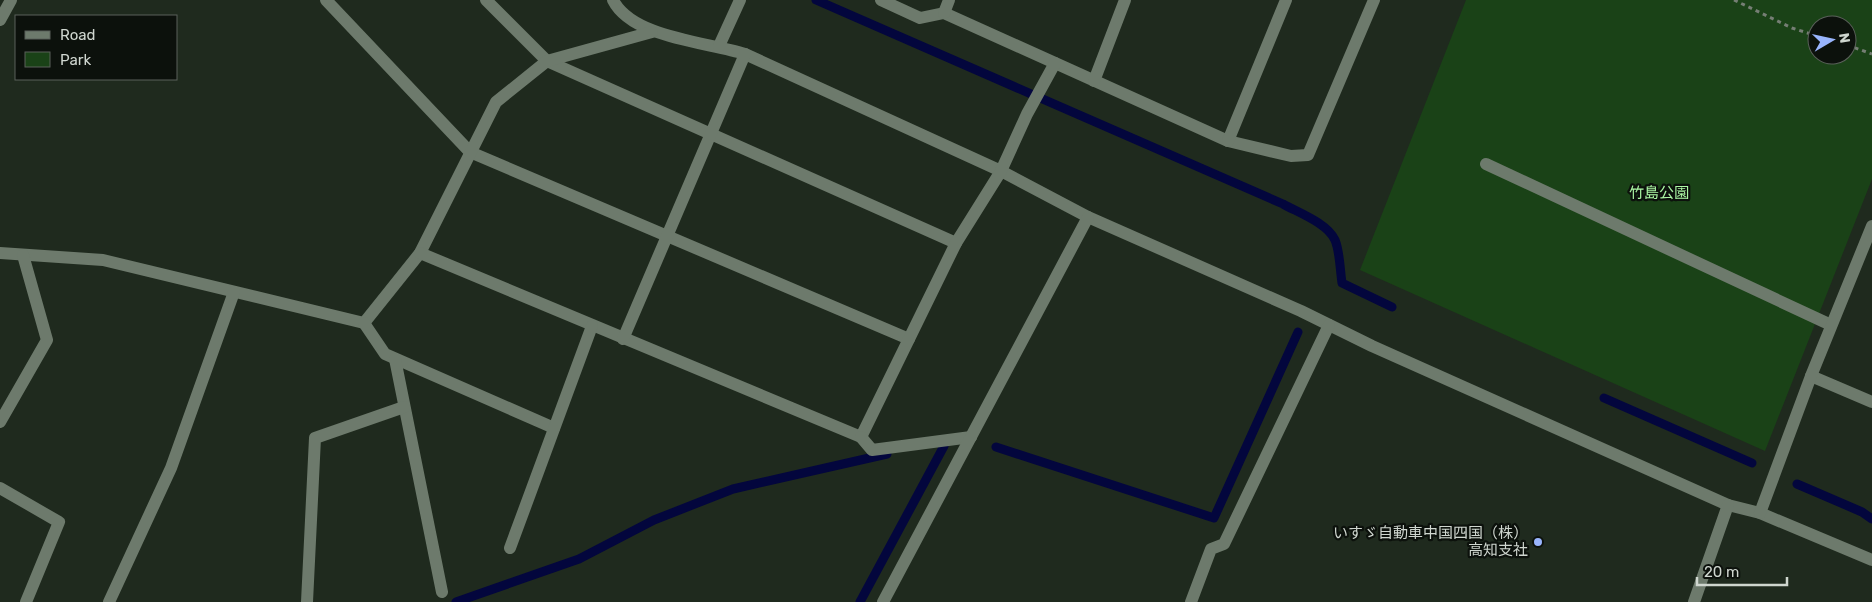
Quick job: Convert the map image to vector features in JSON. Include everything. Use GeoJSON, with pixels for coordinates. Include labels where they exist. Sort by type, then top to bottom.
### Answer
{"type":"FeatureCollection","features":[{"type":"Feature","properties":{"kind":"street"},"geometry":{"type":"LineString","coordinates":[[0,20],[11,0]]}},
{"type":"Feature","properties":{"kind":"street"},"geometry":{"type":"LineString","coordinates":[[326,0],[470,152],[909,339]]}},
{"type":"Feature","properties":{"kind":"street"},"geometry":{"type":"LineString","coordinates":[[486,0],[547,61],[956,243]]}},
{"type":"Feature","properties":{"kind":"street"},"geometry":{"type":"LineString","coordinates":[[613,0],[618,10],[652,32],[719,46],[745,54],[1001,170],[1088,217],[1372,346],[1728,505],[1760,513],[1872,560]]}},
{"type":"Feature","properties":{"kind":"street"},"geometry":{"type":"LineString","coordinates":[[719,46],[740,0]]}},
{"type":"Feature","properties":{"kind":"street"},"geometry":{"type":"LineString","coordinates":[[881,0],[920,18],[944,13],[1228,141],[1290,156],[1308,155],[1374,0]]}},
{"type":"Feature","properties":{"kind":"street"},"geometry":{"type":"LineString","coordinates":[[944,13],[950,0]]}},
{"type":"Feature","properties":{"kind":"street"},"geometry":{"type":"LineString","coordinates":[[1094,80],[1125,0]]}},
{"type":"Feature","properties":{"kind":"street"},"geometry":{"type":"LineString","coordinates":[[1228,141],[1286,0]]}},
{"type":"Feature","properties":{"kind":"street"},"geometry":{"type":"LineString","coordinates":[[364,323],[420,253],[496,102],[547,61],[652,32]]}},
{"type":"Feature","properties":{"kind":"street"},"geometry":{"type":"LineString","coordinates":[[623,339],[745,54]]}},
{"type":"Feature","properties":{"kind":"street"},"geometry":{"type":"LineString","coordinates":[[861,437],[956,243],[1001,170],[1027,114],[1055,63]]}},
{"type":"Feature","properties":{"kind":"street"},"geometry":{"type":"LineString","coordinates":[[1486,164],[1831,325]]}},
{"type":"Feature","properties":{"kind":"street"},"geometry":{"type":"LineString","coordinates":[[883,602],[1088,217]]}},
{"type":"Feature","properties":{"kind":"street"},"geometry":{"type":"LineString","coordinates":[[1760,513],[1811,376],[1872,226]]}},
{"type":"Feature","properties":{"kind":"street"},"geometry":{"type":"LineString","coordinates":[[0,253],[104,260],[364,323],[385,354],[554,428]]}},
{"type":"Feature","properties":{"kind":"street"},"geometry":{"type":"LineString","coordinates":[[420,253],[861,437],[872,450],[971,437]]}},
{"type":"Feature","properties":{"kind":"street"},"geometry":{"type":"LineString","coordinates":[[0,422],[47,340],[23,255]]}},
{"type":"Feature","properties":{"kind":"street"},"geometry":{"type":"LineString","coordinates":[[109,602],[170,468],[234,292]]}},
{"type":"Feature","properties":{"kind":"street"},"geometry":{"type":"LineString","coordinates":[[1191,602],[1211,549],[1224,544],[1329,325]]}},
{"type":"Feature","properties":{"kind":"street"},"geometry":{"type":"LineString","coordinates":[[510,548],[592,326]]}},
{"type":"Feature","properties":{"kind":"street"},"geometry":{"type":"LineString","coordinates":[[395,359],[442,592]]}},
{"type":"Feature","properties":{"kind":"street"},"geometry":{"type":"LineString","coordinates":[[1811,376],[1872,402]]}},
{"type":"Feature","properties":{"kind":"street"},"geometry":{"type":"LineString","coordinates":[[307,602],[315,438],[404,407]]}},
{"type":"Feature","properties":{"kind":"street"},"geometry":{"type":"LineString","coordinates":[[0,488],[59,522],[26,602]]}},
{"type":"Feature","properties":{"kind":"street"},"geometry":{"type":"LineString","coordinates":[[1694,602],[1728,505]]}},
{"type":"Feature","properties":{"kind":"path"},"geometry":{"type":"LineString","coordinates":[[1734,0],[1792,28],[1807,33]]}},
{"type":"Feature","properties":{"kind":"path"},"geometry":{"type":"LineString","coordinates":[[1857,49],[1872,54]]}},
{"type":"Feature","properties":{"kind":"green space","name":"竹島公園"},"geometry":{"type":"Polygon","coordinates":[[[1466,0],[1872,0],[1872,179],[1765,451],[1360,270],[1466,0]]]}},
{"type":"Feature","properties":{"kind":"waterway"},"geometry":{"type":"LineString","coordinates":[[816,0],[1283,204],[1304,215],[1326,228],[1335,240],[1339,255],[1342,283],[1392,307]]}},
{"type":"Feature","properties":{"kind":"waterway"},"geometry":{"type":"LineString","coordinates":[[996,447],[1214,518],[1298,332]]}},
{"type":"Feature","properties":{"kind":"waterway"},"geometry":{"type":"LineString","coordinates":[[1604,398],[1752,463]]}},
{"type":"Feature","properties":{"kind":"waterway"},"geometry":{"type":"LineString","coordinates":[[860,602],[944,446]]}},
{"type":"Feature","properties":{"kind":"waterway"},"geometry":{"type":"LineString","coordinates":[[456,602],[579,559],[654,520],[733,489],[887,454]]}},
{"type":"Feature","properties":{"kind":"waterway"},"geometry":{"type":"LineString","coordinates":[[1797,484],[1862,512],[1872,519]]}},
{"type":"Feature","properties":{"kind":"place","name":"いすゞ自動車中国四国（株） 高知支社"},"geometry":{"type":"Point","coordinates":[1538,542]}}]}
